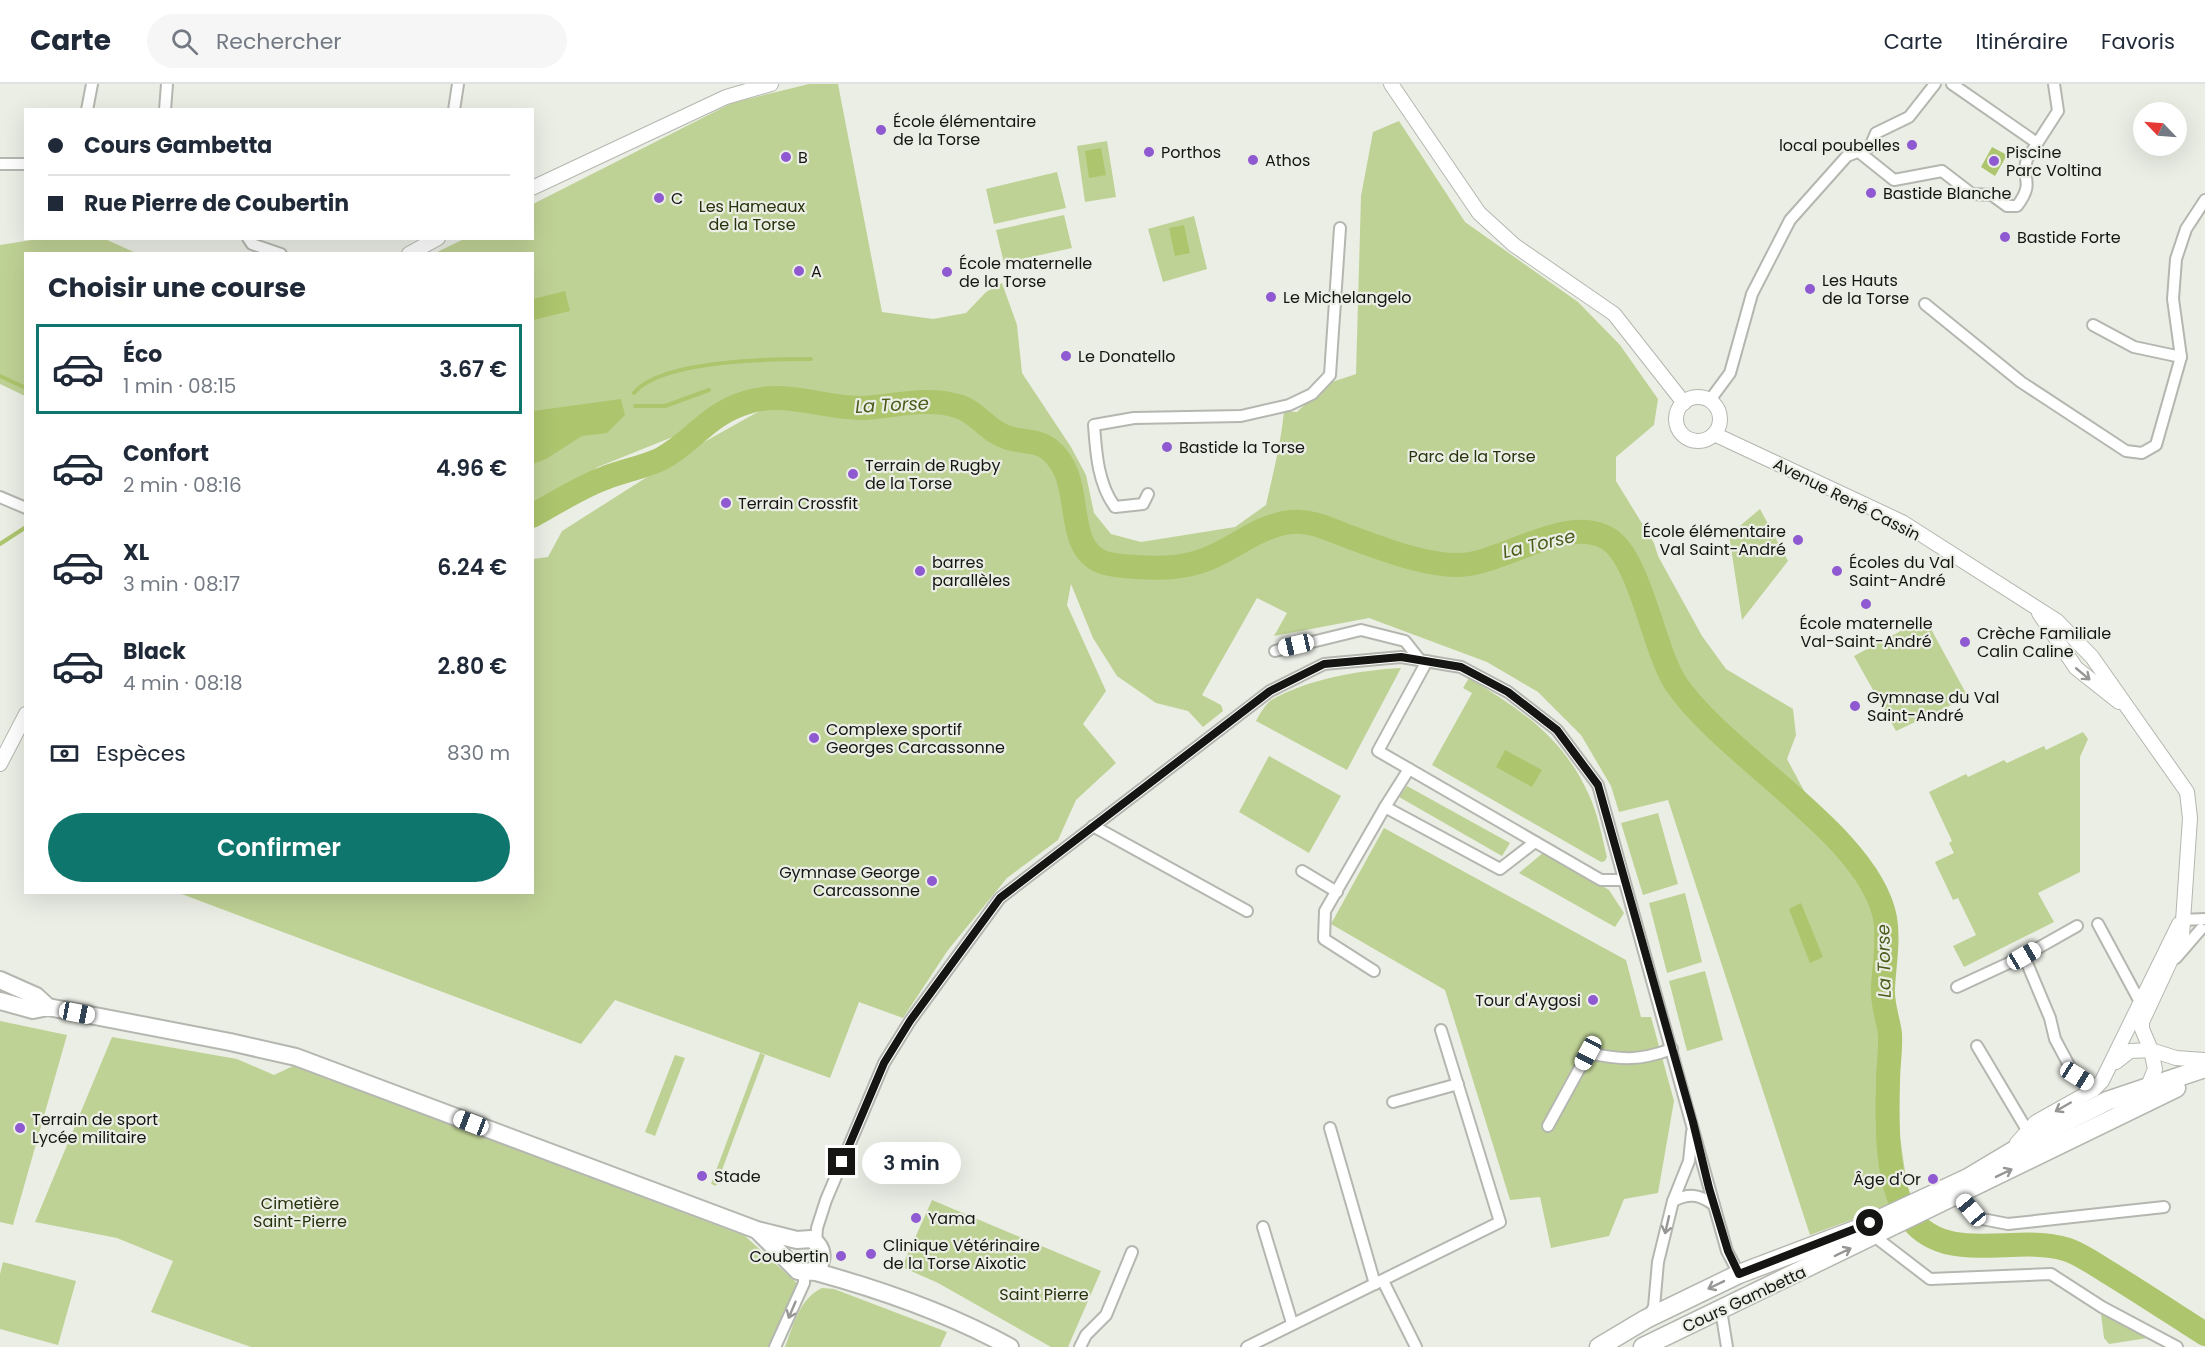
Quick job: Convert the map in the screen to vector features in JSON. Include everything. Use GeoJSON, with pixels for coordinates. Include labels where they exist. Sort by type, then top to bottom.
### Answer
{"type":"FeatureCollection","features":[{"type":"Feature","properties":{"kind":"main road"},"geometry":{"type":"LineString","coordinates":[[0,980],[36,996],[48,1007]]}},
{"type":"Feature","properties":{"kind":"main road"},"geometry":{"type":"LineString","coordinates":[[0,1001],[33,1010],[48,1007],[230,1042],[296,1058],[757,1230],[810,1238],[821,1251],[813,1268]]}},
{"type":"Feature","properties":{"kind":"main road"},"geometry":{"type":"LineString","coordinates":[[1905,1215],[1997,1159],[2022,1138],[2107,1101],[2205,1068]]}},
{"type":"Feature","properties":{"kind":"main road"},"geometry":{"type":"LineString","coordinates":[[1905,1215],[1959,1196],[2205,1075]]}},
{"type":"Feature","properties":{"kind":"main road","name":"Cours Gambetta"},"geometry":{"type":"LineString","coordinates":[[1643,1347],[1874,1236],[1905,1215]]}},
{"type":"Feature","properties":{"kind":"main road","name":"Cours Gambetta"},"geometry":{"type":"LineString","coordinates":[[1599,1347],[1646,1318],[1739,1274],[1809,1247],[1905,1215]]}},
{"type":"Feature","properties":{"kind":"main road"},"geometry":{"type":"LineString","coordinates":[[757,1230],[788,1260],[794,1269],[813,1268],[941,1314],[1010,1347]]}},
{"type":"Feature","properties":{"kind":"main road"},"geometry":{"type":"LineString","coordinates":[[788,1260],[790,1247],[810,1238]]}},
{"type":"Feature","properties":{"kind":"main road","name":"Cours Gambetta"},"geometry":{"type":"LineString","coordinates":[[1809,1247],[1814,1249],[1818,1256],[1812,1267]]}},
{"type":"Feature","properties":{"kind":"street"},"geometry":{"type":"LineString","coordinates":[[87,108],[92,84]]}},
{"type":"Feature","properties":{"kind":"street"},"geometry":{"type":"LineString","coordinates":[[165,108],[167,84]]}},
{"type":"Feature","properties":{"kind":"street"},"geometry":{"type":"LineString","coordinates":[[454,108],[458,84]]}},
{"type":"Feature","properties":{"kind":"street"},"geometry":{"type":"LineString","coordinates":[[1392,84],[1479,213],[1514,245],[1614,314],[1684,403]]}},
{"type":"Feature","properties":{"kind":"street"},"geometry":{"type":"LineString","coordinates":[[1710,400],[1730,373],[1752,294],[1790,220],[1847,156],[1870,147],[1876,133],[1909,117],[1935,84]]}},
{"type":"Feature","properties":{"kind":"street"},"geometry":{"type":"LineString","coordinates":[[1952,84],[2037,143]]}},
{"type":"Feature","properties":{"kind":"street"},"geometry":{"type":"LineString","coordinates":[[1859,152],[1894,180],[1942,171],[1972,194],[1992,195],[2007,206],[2018,206],[2027,193],[2028,179],[2024,167],[2058,111],[2054,84]]}},
{"type":"Feature","properties":{"kind":"street"},"geometry":{"type":"LineString","coordinates":[[534,187],[687,114],[762,85]]}},
{"type":"Feature","properties":{"kind":"street"},"geometry":{"type":"LineString","coordinates":[[0,164],[24,164]]}},
{"type":"Feature","properties":{"kind":"street"},"geometry":{"type":"LineString","coordinates":[[1925,304],[2021,382],[2126,451],[2142,453],[2156,445],[2181,357],[2173,299],[2176,259],[2186,229],[2205,200]]}},
{"type":"Feature","properties":{"kind":"street"},"geometry":{"type":"LineString","coordinates":[[1148,494],[1143,504],[1115,507],[1108,497],[1096,457],[1094,425],[1134,418],[1241,416],[1289,405],[1312,394],[1330,375],[1340,228]]}},
{"type":"Feature","properties":{"kind":"street"},"geometry":{"type":"LineString","coordinates":[[249,240],[252,244],[275,252]]}},
{"type":"Feature","properties":{"kind":"street"},"geometry":{"type":"LineString","coordinates":[[412,252],[433,240]]}},
{"type":"Feature","properties":{"kind":"street"},"geometry":{"type":"LineString","coordinates":[[2093,325],[2134,347],[2181,357]]}},
{"type":"Feature","properties":{"kind":"street"},"geometry":{"type":"LineString","coordinates":[[1696,397],[1710,400],[1718,410],[1720,417],[1714,434],[1696,441],[1681,432],[1677,416],[1684,403],[1696,397]]}},
{"type":"Feature","properties":{"kind":"street","name":"Avenue René Cassin"},"geometry":{"type":"LineString","coordinates":[[1714,434],[1902,522],[2057,621],[2078,642],[2131,711],[2187,792],[2190,818],[2181,920],[2182,936],[2142,1022],[2142,1029],[2151,1050],[2155,1069],[2147,1088]]}},
{"type":"Feature","properties":{"kind":"street"},"geometry":{"type":"LineString","coordinates":[[0,497],[24,507]]}},
{"type":"Feature","properties":{"kind":"street","name":"Avenue René Cassin"},"geometry":{"type":"LineString","coordinates":[[2037,610],[2076,668],[2131,711]]}},
{"type":"Feature","properties":{"kind":"street"},"geometry":{"type":"LineString","coordinates":[[1275,651],[1361,630],[1405,641],[1423,660]]}},
{"type":"Feature","properties":{"kind":"street"},"geometry":{"type":"LineString","coordinates":[[810,1238],[884,1063],[910,1021],[1000,898],[1270,691],[1324,664],[1401,657],[1461,667],[1508,692],[1557,730],[1598,785],[1714,1204],[1728,1251],[1739,1274]]}},
{"type":"Feature","properties":{"kind":"street"},"geometry":{"type":"LineString","coordinates":[[1423,660],[1378,751],[1601,880],[1624,880]]}},
{"type":"Feature","properties":{"kind":"street"},"geometry":{"type":"LineString","coordinates":[[0,764],[24,718]]}},
{"type":"Feature","properties":{"kind":"street"},"geometry":{"type":"LineString","coordinates":[[1374,971],[1324,939],[1325,911],[1409,769]]}},
{"type":"Feature","properties":{"kind":"street"},"geometry":{"type":"LineString","coordinates":[[1385,807],[1500,869],[1535,842]]}},
{"type":"Feature","properties":{"kind":"street"},"geometry":{"type":"LineString","coordinates":[[1093,826],[1247,911]]}},
{"type":"Feature","properties":{"kind":"street"},"geometry":{"type":"LineString","coordinates":[[1302,871],[1336,892]]}},
{"type":"Feature","properties":{"kind":"street"},"geometry":{"type":"LineString","coordinates":[[2110,1068],[2181,920],[2204,924],[2167,970]]}},
{"type":"Feature","properties":{"kind":"street"},"geometry":{"type":"LineString","coordinates":[[2098,924],[2140,1002]]}},
{"type":"Feature","properties":{"kind":"street"},"geometry":{"type":"LineString","coordinates":[[1957,987],[2024,956],[2077,926]]}},
{"type":"Feature","properties":{"kind":"street"},"geometry":{"type":"LineString","coordinates":[[2024,956],[2060,1048],[2070,1067],[2093,1090]]}},
{"type":"Feature","properties":{"kind":"street"},"geometry":{"type":"LineString","coordinates":[[1247,1347],[1500,1222],[1441,1030]]}},
{"type":"Feature","properties":{"kind":"street"},"geometry":{"type":"LineString","coordinates":[[1977,1046],[2022,1138],[2049,1151]]}},
{"type":"Feature","properties":{"kind":"street"},"geometry":{"type":"LineString","coordinates":[[1548,1126],[1588,1053],[1622,1060],[1650,1058],[1672,1049]]}},
{"type":"Feature","properties":{"kind":"street"},"geometry":{"type":"LineString","coordinates":[[2022,1138],[2093,1090],[2110,1068],[2130,1051],[2151,1050],[2176,1058],[2205,1060]]}},
{"type":"Feature","properties":{"kind":"street"},"geometry":{"type":"LineString","coordinates":[[1393,1101],[1458,1084]]}},
{"type":"Feature","properties":{"kind":"street"},"geometry":{"type":"LineString","coordinates":[[2134,1108],[2147,1088]]}},
{"type":"Feature","properties":{"kind":"street"},"geometry":{"type":"LineString","coordinates":[[1646,1318],[1654,1307],[1658,1262],[1673,1201],[1689,1161],[1693,1122]]}},
{"type":"Feature","properties":{"kind":"street"},"geometry":{"type":"LineString","coordinates":[[1330,1128],[1379,1282],[1416,1347]]}},
{"type":"Feature","properties":{"kind":"street"},"geometry":{"type":"LineString","coordinates":[[1673,1201],[1685,1195],[1696,1195],[1714,1204]]}},
{"type":"Feature","properties":{"kind":"street"},"geometry":{"type":"LineString","coordinates":[[1959,1196],[1982,1219],[2008,1224],[2164,1207]]}},
{"type":"Feature","properties":{"kind":"street"},"geometry":{"type":"LineString","coordinates":[[1263,1227],[1292,1323]]}},
{"type":"Feature","properties":{"kind":"street"},"geometry":{"type":"LineString","coordinates":[[1874,1236],[1930,1279],[2051,1274],[2102,1307],[2177,1347]]}},
{"type":"Feature","properties":{"kind":"street"},"geometry":{"type":"LineString","coordinates":[[1080,1347],[1086,1335],[1106,1315],[1132,1252]]}},
{"type":"Feature","properties":{"kind":"street"},"geometry":{"type":"LineString","coordinates":[[775,1347],[813,1268]]}},
{"type":"Feature","properties":{"kind":"street"},"geometry":{"type":"LineString","coordinates":[[1721,1310],[1727,1347]]}},
{"type":"Feature","properties":{"kind":"green space"},"geometry":{"type":"Polygon","coordinates":[[[809,84],[838,84],[882,312],[933,319],[966,313],[986,292],[1002,283],[1017,325],[1022,373],[1071,447],[1086,475],[1094,513],[1111,534],[1141,542],[1235,527],[1266,505],[1279,447],[1284,411],[1297,412],[1326,384],[1356,374],[1361,196],[1373,132],[1399,121],[1465,222],[1578,302],[1620,345],[1658,399],[1654,425],[1616,457],[1616,481],[1654,543],[1658,556],[1702,636],[1726,669],[1793,709],[1796,735],[1787,759],[1824,828],[1889,913],[1889,958],[1879,991],[1909,1199],[1810,1235],[1668,800],[1619,812],[1611,786],[1581,735],[1538,692],[1487,662],[1369,618],[1274,636],[1287,613],[1257,598],[1202,695],[1221,705],[1223,711],[1203,727],[1188,711],[1156,703],[1117,676],[1093,638],[1071,584],[1067,605],[1106,691],[1083,724],[1116,763],[1076,800],[1058,840],[1007,878],[948,950],[903,1018],[859,1002],[830,1078],[615,1000],[581,1044],[182,894],[534,894],[534,559],[548,557],[562,531],[688,451],[763,409],[670,438],[598,467],[534,514],[534,252],[437,252],[462,240],[534,240],[534,203],[732,103],[809,84]]]}},
{"type":"Feature","properties":{"kind":"green space"},"geometry":{"type":"Polygon","coordinates":[[[1107,141],[1116,197],[1085,202],[1077,146],[1107,141]]]}},
{"type":"Feature","properties":{"kind":"green space"},"geometry":{"type":"Polygon","coordinates":[[[1057,172],[1066,208],[994,224],[986,189],[1057,172]]]}},
{"type":"Feature","properties":{"kind":"green space"},"geometry":{"type":"Polygon","coordinates":[[[1064,215],[1072,248],[1004,263],[996,230],[1064,215]]]}},
{"type":"Feature","properties":{"kind":"green space"},"geometry":{"type":"Polygon","coordinates":[[[1194,216],[1207,269],[1163,282],[1148,229],[1194,216]]]}},
{"type":"Feature","properties":{"kind":"green space"},"geometry":{"type":"Polygon","coordinates":[[[32,240],[107,240],[134,252],[24,252],[24,396],[0,384],[0,245],[32,240]]]}},
{"type":"Feature","properties":{"kind":"green space"},"geometry":{"type":"Polygon","coordinates":[[[1760,509],[1788,561],[1742,620],[1729,535],[1760,509]]]}},
{"type":"Feature","properties":{"kind":"green space"},"geometry":{"type":"Polygon","coordinates":[[[1925,618],[1968,697],[1896,731],[1854,656],[1925,618]]]}},
{"type":"Feature","properties":{"kind":"green space"},"geometry":{"type":"Polygon","coordinates":[[[1401,668],[1347,770],[1256,721],[1270,701],[1302,686],[1352,673],[1401,668]]]}},
{"type":"Feature","properties":{"kind":"green space"},"geometry":{"type":"Polygon","coordinates":[[[1469,678],[1523,714],[1539,727],[1567,757],[1592,802],[1607,857],[1605,861],[1601,862],[1432,765],[1472,693],[1463,688],[1469,678]]]}},
{"type":"Feature","properties":{"kind":"green space"},"geometry":{"type":"Polygon","coordinates":[[[2083,732],[2088,739],[2080,757],[2080,872],[2038,893],[2054,922],[1964,967],[1953,946],[1976,935],[1958,898],[1953,900],[1935,862],[1954,853],[1949,843],[1952,841],[1929,792],[1966,774],[1968,777],[2004,760],[2007,763],[2044,746],[2046,750],[2083,732]]]}},
{"type":"Feature","properties":{"kind":"green space"},"geometry":{"type":"Polygon","coordinates":[[[1269,756],[1341,796],[1309,853],[1239,812],[1269,756]]]}},
{"type":"Feature","properties":{"kind":"green space"},"geometry":{"type":"Polygon","coordinates":[[[1407,786],[1510,843],[1502,856],[1399,797],[1407,786]]]}},
{"type":"Feature","properties":{"kind":"green space"},"geometry":{"type":"Polygon","coordinates":[[[1658,813],[1678,884],[1643,895],[1621,823],[1658,813]]]}},
{"type":"Feature","properties":{"kind":"green space"},"geometry":{"type":"Polygon","coordinates":[[[1384,828],[1626,960],[1641,1017],[1651,1017],[1674,1101],[1658,1193],[1624,1199],[1609,1236],[1551,1248],[1540,1197],[1510,1200],[1445,990],[1331,924],[1384,828]]]}},
{"type":"Feature","properties":{"kind":"green space"},"geometry":{"type":"Polygon","coordinates":[[[1544,852],[1609,890],[1624,913],[1615,927],[1519,873],[1544,852]]]}},
{"type":"Feature","properties":{"kind":"green space"},"geometry":{"type":"Polygon","coordinates":[[[1685,893],[1702,962],[1667,973],[1649,903],[1685,893]]]}},
{"type":"Feature","properties":{"kind":"green space"},"geometry":{"type":"Polygon","coordinates":[[[1705,971],[1723,1040],[1687,1051],[1669,981],[1705,971]]]}},
{"type":"Feature","properties":{"kind":"green space","name":"Terrain de sport Lycée militaire"},"geometry":{"type":"Polygon","coordinates":[[[0,1021],[67,1035],[13,1225],[0,1222],[0,1021]]]}},
{"type":"Feature","properties":{"kind":"green space","name":"Cimetière Saint-Pierre"},"geometry":{"type":"Polygon","coordinates":[[[112,1037],[237,1059],[274,1075],[293,1066],[745,1236],[798,1284],[771,1347],[251,1347],[151,1312],[173,1261],[117,1238],[35,1222],[112,1037]]]}},
{"type":"Feature","properties":{"kind":"green space"},"geometry":{"type":"Polygon","coordinates":[[[760,1053],[765,1055],[716,1186],[711,1184],[760,1053]]]}},
{"type":"Feature","properties":{"kind":"green space"},"geometry":{"type":"Polygon","coordinates":[[[675,1055],[685,1058],[655,1136],[645,1132],[675,1055]]]}},
{"type":"Feature","properties":{"kind":"green space","name":"Saint Pierre"},"geometry":{"type":"Polygon","coordinates":[[[932,1200],[1101,1271],[1068,1347],[1051,1347],[938,1283],[902,1267],[932,1200]]]}},
{"type":"Feature","properties":{"kind":"green space"},"geometry":{"type":"Polygon","coordinates":[[[3,1262],[76,1281],[58,1345],[0,1329],[0,1274],[3,1262]]]}},
{"type":"Feature","properties":{"kind":"green space"},"geometry":{"type":"Polygon","coordinates":[[[822,1288],[834,1289],[947,1332],[940,1347],[785,1347],[803,1305],[822,1288]]]}},
{"type":"Feature","properties":{"kind":"green space"},"geometry":{"type":"Polygon","coordinates":[[[2101,1314],[2148,1338],[2109,1344],[2104,1338],[2101,1314]]]}},
{"type":"Feature","properties":{"kind":"shaded area","name":"Piscine Parc Voltina"},"geometry":{"type":"Polygon","coordinates":[[[1992,147],[2007,155],[1995,176],[1981,167],[1992,147]]]}},
{"type":"Feature","properties":{"kind":"shaded area"},"geometry":{"type":"Polygon","coordinates":[[[1101,148],[1106,175],[1089,178],[1085,151],[1101,148]]]}},
{"type":"Feature","properties":{"kind":"shaded area"},"geometry":{"type":"Polygon","coordinates":[[[1184,225],[1190,253],[1175,256],[1169,228],[1184,225]]]}},
{"type":"Feature","properties":{"kind":"shaded area"},"geometry":{"type":"Polygon","coordinates":[[[565,291],[570,311],[534,320],[534,299],[565,291]]]}},
{"type":"Feature","properties":{"kind":"shaded area"},"geometry":{"type":"Polygon","coordinates":[[[621,399],[625,415],[607,433],[582,436],[546,459],[534,464],[534,411],[621,399]]]}},
{"type":"Feature","properties":{"kind":"shaded area"},"geometry":{"type":"Polygon","coordinates":[[[1505,750],[1542,770],[1532,787],[1496,767],[1505,750]]]}},
{"type":"Feature","properties":{"kind":"shaded area"},"geometry":{"type":"Polygon","coordinates":[[[1801,903],[1823,957],[1810,963],[1789,909],[1801,903]]]}},
{"type":"Feature","properties":{"kind":"waterway"},"geometry":{"type":"LineString","coordinates":[[634,393],[648,382],[691,368],[744,361],[811,359]]}},
{"type":"Feature","properties":{"kind":"waterway","name":"La Torse"},"geometry":{"type":"LineString","coordinates":[[0,376],[24,387]]}},
{"type":"Feature","properties":{"kind":"waterway"},"geometry":{"type":"LineString","coordinates":[[635,406],[665,406],[709,390]]}},
{"type":"Feature","properties":{"kind":"waterway","name":"La Torse"},"geometry":{"type":"LineString","coordinates":[[534,515],[596,482],[661,459],[733,407],[748,402],[777,398],[849,408],[923,402],[946,403],[970,412],[999,434],[1045,447],[1061,463],[1068,478],[1082,542],[1090,554],[1102,562],[1114,565],[1157,568],[1187,565],[1216,555],[1271,527],[1291,522],[1313,524],[1403,555],[1446,565],[1477,562],[1554,536],[1573,532],[1591,532],[1607,538],[1618,548],[1628,563],[1660,649],[1676,684],[1699,712],[1728,740],[1825,827],[1853,857],[1874,887],[1886,927],[1883,994],[1890,1034],[1889,1152],[1896,1189],[1910,1218],[1925,1232],[1943,1241],[1962,1245],[2046,1245],[2065,1249],[2091,1262],[2205,1334]]}},
{"type":"Feature","properties":{"kind":"waterway"},"geometry":{"type":"LineString","coordinates":[[0,544],[24,528]]}},
{"type":"Feature","properties":{"kind":"place","name":"École élémentaire de la Torse"},"geometry":{"type":"Point","coordinates":[881,130]}},
{"type":"Feature","properties":{"kind":"place","name":"local poubelles"},"geometry":{"type":"Point","coordinates":[1912,145]}},
{"type":"Feature","properties":{"kind":"place","name":"Porthos"},"geometry":{"type":"Point","coordinates":[1149,152]}},
{"type":"Feature","properties":{"kind":"place","name":"B"},"geometry":{"type":"Point","coordinates":[786,157]}},
{"type":"Feature","properties":{"kind":"place","name":"Athos"},"geometry":{"type":"Point","coordinates":[1253,160]}},
{"type":"Feature","properties":{"kind":"place","name":"Piscine Parc Voltina"},"geometry":{"type":"Point","coordinates":[1994,161]}},
{"type":"Feature","properties":{"kind":"place","name":"Bastide Blanche"},"geometry":{"type":"Point","coordinates":[1871,193]}},
{"type":"Feature","properties":{"kind":"place","name":"C"},"geometry":{"type":"Point","coordinates":[659,198]}},
{"type":"Feature","properties":{"kind":"place","name":"Bastide Forte"},"geometry":{"type":"Point","coordinates":[2005,237]}},
{"type":"Feature","properties":{"kind":"place","name":"A"},"geometry":{"type":"Point","coordinates":[799,271]}},
{"type":"Feature","properties":{"kind":"place","name":"École maternelle de la Torse"},"geometry":{"type":"Point","coordinates":[947,272]}},
{"type":"Feature","properties":{"kind":"place","name":"Les Hauts de la Torse"},"geometry":{"type":"Point","coordinates":[1810,289]}},
{"type":"Feature","properties":{"kind":"place","name":"Le Michelangelo"},"geometry":{"type":"Point","coordinates":[1271,297]}},
{"type":"Feature","properties":{"kind":"place","name":"Le Donatello"},"geometry":{"type":"Point","coordinates":[1066,356]}},
{"type":"Feature","properties":{"kind":"place","name":"Bastide la Torse"},"geometry":{"type":"Point","coordinates":[1167,447]}},
{"type":"Feature","properties":{"kind":"place","name":"Terrain de Rugby de la Torse"},"geometry":{"type":"Point","coordinates":[853,474]}},
{"type":"Feature","properties":{"kind":"place","name":"Terrain Crossfit"},"geometry":{"type":"Point","coordinates":[726,503]}},
{"type":"Feature","properties":{"kind":"place","name":"École élémentaire Val Saint-André"},"geometry":{"type":"Point","coordinates":[1798,540]}},
{"type":"Feature","properties":{"kind":"place","name":"barres parallèles"},"geometry":{"type":"Point","coordinates":[920,571]}},
{"type":"Feature","properties":{"kind":"place","name":"Écoles du Val Saint-André"},"geometry":{"type":"Point","coordinates":[1837,571]}},
{"type":"Feature","properties":{"kind":"place","name":"École maternelle Val-Saint-André"},"geometry":{"type":"Point","coordinates":[1866,604]}},
{"type":"Feature","properties":{"kind":"place","name":"Crèche Familiale Calin Caline"},"geometry":{"type":"Point","coordinates":[1965,642]}},
{"type":"Feature","properties":{"kind":"place","name":"Gymnase du Val Saint-André"},"geometry":{"type":"Point","coordinates":[1855,706]}},
{"type":"Feature","properties":{"kind":"place","name":"Complexe sportif Georges Carcassonne"},"geometry":{"type":"Point","coordinates":[814,738]}},
{"type":"Feature","properties":{"kind":"place","name":"Gymnase George Carcassonne"},"geometry":{"type":"Point","coordinates":[932,881]}},
{"type":"Feature","properties":{"kind":"place","name":"Tour d'Aygosi"},"geometry":{"type":"Point","coordinates":[1593,1000]}},
{"type":"Feature","properties":{"kind":"place","name":"Terrain de sport Lycée militaire"},"geometry":{"type":"Point","coordinates":[20,1128]}},
{"type":"Feature","properties":{"kind":"place","name":"Stade"},"geometry":{"type":"Point","coordinates":[702,1176]}},
{"type":"Feature","properties":{"kind":"place","name":"Âge d'Or"},"geometry":{"type":"Point","coordinates":[1933,1179]}},
{"type":"Feature","properties":{"kind":"place","name":"Yama"},"geometry":{"type":"Point","coordinates":[916,1218]}},
{"type":"Feature","properties":{"kind":"place","name":"Clinique Vétérinaire de la Torse Aixotic"},"geometry":{"type":"Point","coordinates":[871,1254]}},
{"type":"Feature","properties":{"kind":"place","name":"Coubertin"},"geometry":{"type":"Point","coordinates":[841,1256]}},
{"type":"Feature","properties":{"kind":"route"},"geometry":{"type":"LineString","coordinates":[[842,1162],[884,1063],[910,1021],[1000,898],[1270,691],[1324,664],[1401,657],[1461,667],[1508,692],[1557,730],[1598,785],[1693,1122],[1704,1172],[1728,1251],[1739,1274],[1870,1223]]}},
{"type":"Feature","properties":{"kind":"park label","name":"Les Hameaux de la Torse"},"geometry":{"type":"Point","coordinates":[752,215]}},
{"type":"Feature","properties":{"kind":"park label","name":"Parc de la Torse"},"geometry":{"type":"Point","coordinates":[1472,456]}}]}
